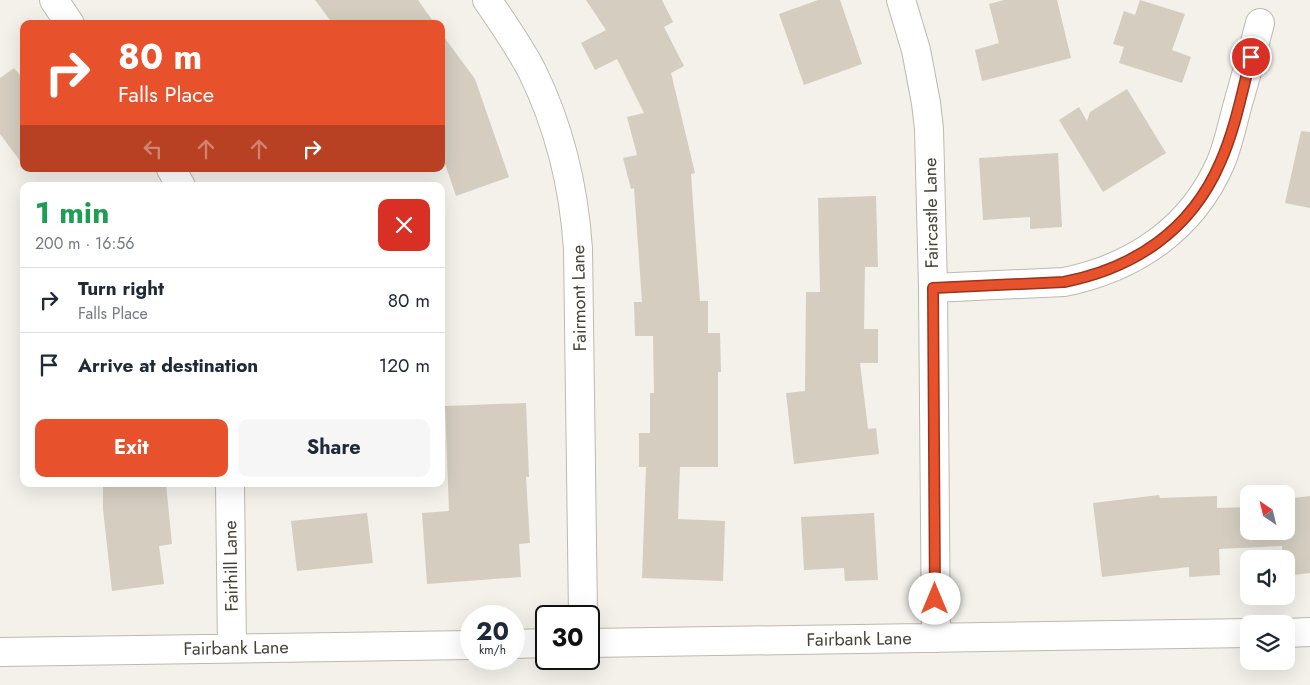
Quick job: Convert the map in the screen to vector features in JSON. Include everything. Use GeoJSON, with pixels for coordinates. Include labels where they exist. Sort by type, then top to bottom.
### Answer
{"type":"FeatureCollection","features":[{"type":"Feature","properties":{"kind":"street"},"geometry":{"type":"LineString","coordinates":[[54,0],[67,20]]}},
{"type":"Feature","properties":{"kind":"street","name":"Fairmont Lane"},"geometry":{"type":"LineString","coordinates":[[487,0],[520,49],[542,94],[560,147],[574,205],[578,249],[583,605]]}},
{"type":"Feature","properties":{"kind":"street","name":"Faircastle Lane"},"geometry":{"type":"LineString","coordinates":[[902,0],[916,50],[929,129],[933,288],[936,638]]}},
{"type":"Feature","properties":{"kind":"street"},"geometry":{"type":"LineString","coordinates":[[933,288],[1064,282],[1083,279],[1121,265],[1156,245],[1183,221],[1204,193],[1217,170],[1228,142],[1260,23]]}},
{"type":"Feature","properties":{"kind":"street","name":"Fairhill Lane"},"geometry":{"type":"LineString","coordinates":[[230,487],[232,648]]}},
{"type":"Feature","properties":{"kind":"street"},"geometry":{"type":"LineString","coordinates":[[1295,633],[1310,632]]}},
{"type":"Feature","properties":{"kind":"street","name":"Fairbank Lane"},"geometry":{"type":"LineString","coordinates":[[600,643],[1240,633]]}},
{"type":"Feature","properties":{"kind":"street","name":"Fairbank Lane"},"geometry":{"type":"LineString","coordinates":[[0,652],[460,645]]}},
{"type":"Feature","properties":{"kind":"building"},"geometry":{"type":"Polygon","coordinates":[[[315,0],[418,0],[432,20],[330,20],[315,0]]]}},
{"type":"Feature","properties":{"kind":"building"},"geometry":{"type":"Polygon","coordinates":[[[586,0],[662,0],[673,22],[664,27],[684,66],[671,73],[695,173],[691,174],[700,301],[708,301],[708,333],[720,333],[721,372],[718,372],[718,467],[680,467],[678,519],[725,521],[723,581],[642,578],[646,467],[639,467],[639,433],[650,433],[650,393],[654,393],[653,336],[635,336],[634,302],[642,302],[634,188],[631,189],[623,158],[637,155],[627,117],[644,113],[617,59],[595,70],[581,43],[606,30],[586,0]]]}},
{"type":"Feature","properties":{"kind":"building"},"geometry":{"type":"Polygon","coordinates":[[[818,0],[840,0],[862,64],[804,85],[779,14],[818,0]]]}},
{"type":"Feature","properties":{"kind":"building"},"geometry":{"type":"Polygon","coordinates":[[[1004,0],[1057,0],[1071,58],[982,81],[975,50],[999,43],[989,4],[1004,0]]]}},
{"type":"Feature","properties":{"kind":"building"},"geometry":{"type":"Polygon","coordinates":[[[1140,0],[1185,14],[1172,50],[1191,57],[1182,83],[1119,63],[1124,47],[1113,44],[1124,11],[1135,15],[1140,0]]]}},
{"type":"Feature","properties":{"kind":"building"},"geometry":{"type":"Polygon","coordinates":[[[445,38],[475,79],[509,177],[456,196],[445,164],[445,38]]]}},
{"type":"Feature","properties":{"kind":"building"},"geometry":{"type":"Polygon","coordinates":[[[14,68],[20,75],[20,161],[0,134],[0,78],[14,68]]]}},
{"type":"Feature","properties":{"kind":"building"},"geometry":{"type":"Polygon","coordinates":[[[1127,89],[1166,153],[1103,192],[1059,120],[1079,107],[1087,121],[1090,112],[1127,89]]]}},
{"type":"Feature","properties":{"kind":"building"},"geometry":{"type":"Polygon","coordinates":[[[1301,131],[1310,132],[1310,208],[1285,203],[1301,131]]]}},
{"type":"Feature","properties":{"kind":"building"},"geometry":{"type":"Polygon","coordinates":[[[1058,153],[1062,227],[1030,229],[1030,217],[983,220],[979,158],[1058,153]]]}},
{"type":"Feature","properties":{"kind":"building"},"geometry":{"type":"Polygon","coordinates":[[[876,196],[878,267],[865,267],[864,329],[878,329],[878,363],[860,363],[868,429],[876,428],[879,454],[794,464],[786,393],[805,391],[806,292],[820,292],[818,198],[876,196]]]}},
{"type":"Feature","properties":{"kind":"building"},"geometry":{"type":"Polygon","coordinates":[[[526,403],[529,477],[526,477],[530,543],[519,544],[521,577],[427,584],[422,513],[449,511],[445,406],[526,403]]]}},
{"type":"Feature","properties":{"kind":"building"},"geometry":{"type":"Polygon","coordinates":[[[103,487],[166,487],[172,544],[159,546],[164,584],[112,591],[103,509],[103,487]]]}},
{"type":"Feature","properties":{"kind":"building"},"geometry":{"type":"Polygon","coordinates":[[[1159,495],[1160,498],[1217,496],[1217,508],[1240,507],[1240,540],[1295,540],[1295,498],[1310,496],[1310,573],[1295,575],[1295,550],[1282,550],[1282,546],[1219,549],[1220,575],[1189,577],[1189,567],[1102,577],[1093,503],[1159,495]]]}},
{"type":"Feature","properties":{"kind":"building"},"geometry":{"type":"Polygon","coordinates":[[[367,513],[373,563],[297,571],[291,521],[367,513]]]}},
{"type":"Feature","properties":{"kind":"building"},"geometry":{"type":"Polygon","coordinates":[[[874,513],[878,580],[845,581],[844,568],[804,570],[801,517],[874,513]]]}},
{"type":"Feature","properties":{"kind":"route"},"geometry":{"type":"LineString","coordinates":[[935,599],[933,288],[1047,284],[1083,279],[1121,265],[1156,245],[1183,221],[1213,178],[1228,142],[1251,57]]}}]}
